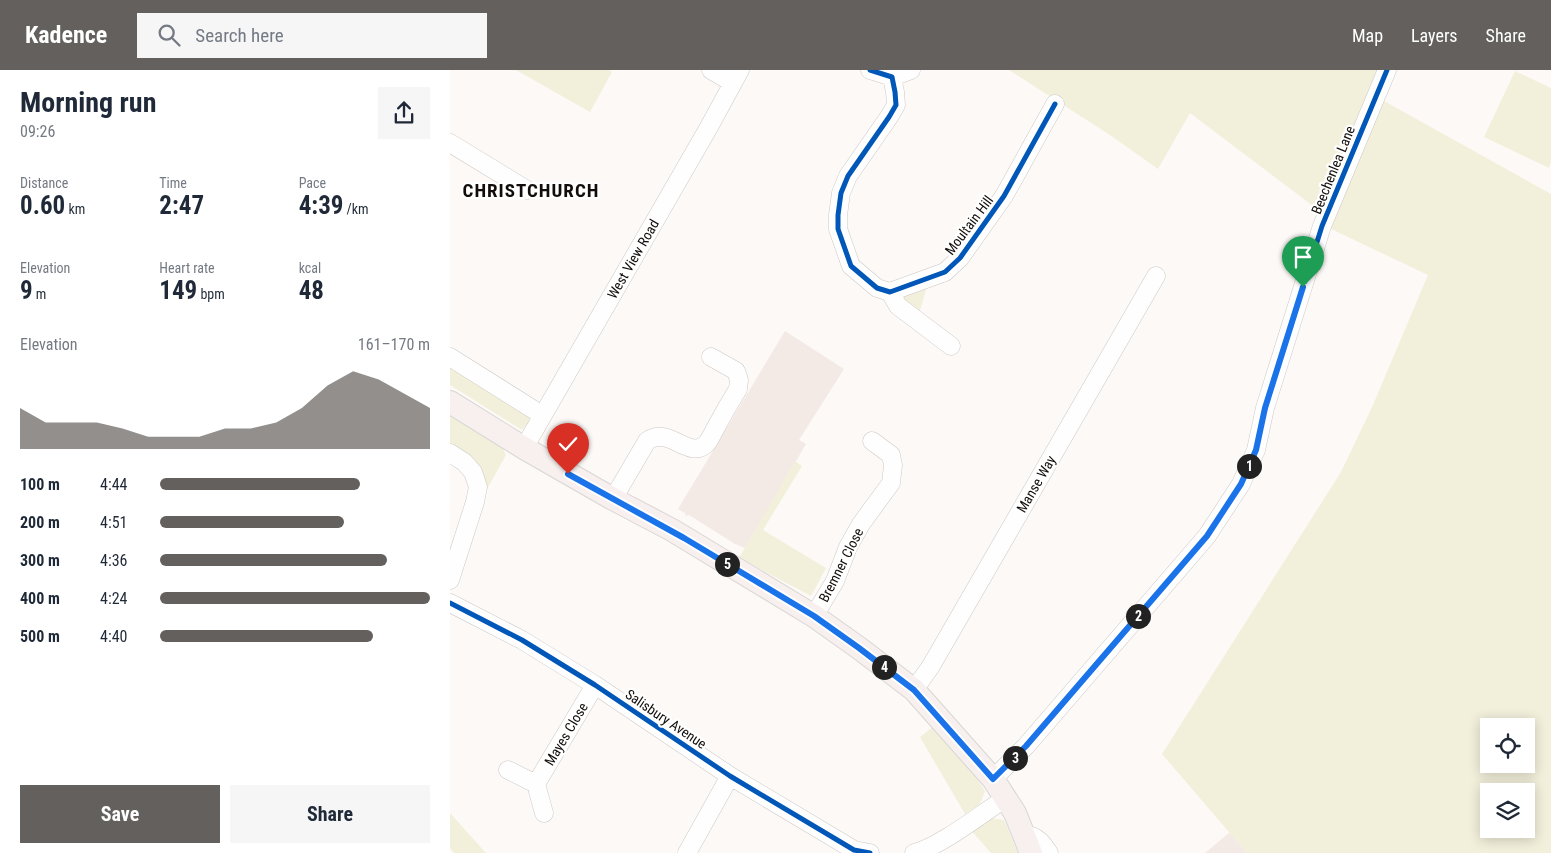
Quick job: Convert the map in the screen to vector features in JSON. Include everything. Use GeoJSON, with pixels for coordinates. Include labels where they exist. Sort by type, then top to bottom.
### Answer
{"type":"FeatureCollection","features":[{"type":"Feature","properties":{"kind":"main road"},"geometry":{"type":"LineString","coordinates":[[450,402],[613,500],[672,530],[814,616],[914,690],[993,779],[1006,798],[1028,844]]}},
{"type":"Feature","properties":{"kind":"street"},"geometry":{"type":"LineString","coordinates":[[711,70],[736,76]]}},
{"type":"Feature","properties":{"kind":"street"},"geometry":{"type":"LineString","coordinates":[[870,70],[892,77],[911,70]]}},
{"type":"Feature","properties":{"kind":"street","name":"Beechenlea Lane"},"geometry":{"type":"LineString","coordinates":[[993,779],[1026,746],[1207,536],[1241,484],[1256,450],[1265,408],[1322,226],[1387,70]]}},
{"type":"Feature","properties":{"kind":"street","name":"West View Road"},"geometry":{"type":"LineString","coordinates":[[524,448],[646,237],[736,76]]}},
{"type":"Feature","properties":{"kind":"street"},"geometry":{"type":"LineString","coordinates":[[892,77],[896,105],[890,117],[848,176],[841,193],[838,229],[851,266],[877,288],[890,292],[898,306],[951,346]]}},
{"type":"Feature","properties":{"kind":"street","name":"Moultain Hill"},"geometry":{"type":"LineString","coordinates":[[890,292],[945,272],[960,258],[1004,196],[1055,104]]}},
{"type":"Feature","properties":{"kind":"street"},"geometry":{"type":"LineString","coordinates":[[450,143],[527,190]]}},
{"type":"Feature","properties":{"kind":"street","name":"Manse Way"},"geometry":{"type":"LineString","coordinates":[[914,690],[931,666],[1156,276]]}},
{"type":"Feature","properties":{"kind":"street"},"geometry":{"type":"LineString","coordinates":[[450,356],[542,414]]}},
{"type":"Feature","properties":{"kind":"street"},"geometry":{"type":"LineString","coordinates":[[613,500],[647,441],[654,436],[664,436],[688,448],[697,448],[707,444],[738,389],[739,380],[736,371],[711,357]]}},
{"type":"Feature","properties":{"kind":"street","name":"Bremner Close"},"geometry":{"type":"LineString","coordinates":[[814,616],[836,581],[848,547],[861,524],[891,483],[893,465],[891,455],[872,442]]}},
{"type":"Feature","properties":{"kind":"street"},"geometry":{"type":"LineString","coordinates":[[450,453],[464,462],[473,472],[478,486],[475,502],[450,580]]}},
{"type":"Feature","properties":{"kind":"street","name":"Salisbury Avenue"},"geometry":{"type":"LineString","coordinates":[[450,603],[522,640],[595,685],[730,776],[859,852]]}},
{"type":"Feature","properties":{"kind":"street","name":"Mayes Close"},"geometry":{"type":"LineString","coordinates":[[536,784],[595,685]]}},
{"type":"Feature","properties":{"kind":"street"},"geometry":{"type":"LineString","coordinates":[[508,770],[536,784],[544,813]]}},
{"type":"Feature","properties":{"kind":"street"},"geometry":{"type":"LineString","coordinates":[[687,853],[730,776]]}},
{"type":"Feature","properties":{"kind":"street"},"geometry":{"type":"LineString","coordinates":[[914,853],[920,852],[943,839],[1006,798]]}},
{"type":"Feature","properties":{"kind":"street"},"geometry":{"type":"LineString","coordinates":[[1028,844],[1032,835],[1050,853]]}},
{"type":"Feature","properties":{"kind":"shaded area"},"geometry":{"type":"Polygon","coordinates":[[[516,70],[609,70],[612,72],[590,112],[516,70]]]}},
{"type":"Feature","properties":{"kind":"shaded area"},"geometry":{"type":"Polygon","coordinates":[[[1009,70],[1382,70],[1321,212],[1190,113],[1158,169],[1110,135],[1009,70]]]}},
{"type":"Feature","properties":{"kind":"shaded area"},"geometry":{"type":"Polygon","coordinates":[[[1515,71],[1551,88],[1551,163],[1549,168],[1484,137],[1515,71]]]}},
{"type":"Feature","properties":{"kind":"shaded area"},"geometry":{"type":"Polygon","coordinates":[[[1384,101],[1551,194],[1551,853],[1247,853],[1162,754],[1341,472],[1373,405],[1428,275],[1329,228],[1384,101]]]}},
{"type":"Feature","properties":{"kind":"shaded area"},"geometry":{"type":"Polygon","coordinates":[[[929,279],[917,321],[891,292],[929,279]]]}},
{"type":"Feature","properties":{"kind":"shaded area"},"geometry":{"type":"Polygon","coordinates":[[[785,331],[844,369],[799,440],[806,444],[745,548],[735,544],[689,515],[686,516],[685,513],[678,509],[785,331]]]}},
{"type":"Feature","properties":{"kind":"shaded area"},"geometry":{"type":"Polygon","coordinates":[[[450,361],[525,408],[530,420],[522,430],[450,385],[450,361]]]}},
{"type":"Feature","properties":{"kind":"shaded area"},"geometry":{"type":"Polygon","coordinates":[[[450,411],[500,442],[506,455],[482,498],[450,447],[450,411]]]}},
{"type":"Feature","properties":{"kind":"shaded area"},"geometry":{"type":"Polygon","coordinates":[[[795,461],[802,466],[763,530],[826,568],[811,596],[739,558],[795,461]]]}},
{"type":"Feature","properties":{"kind":"shaded area"},"geometry":{"type":"Polygon","coordinates":[[[935,725],[962,757],[985,791],[980,804],[965,814],[920,737],[935,725]]]}},
{"type":"Feature","properties":{"kind":"shaded area"},"geometry":{"type":"Polygon","coordinates":[[[450,813],[486,853],[454,853],[450,848],[450,813]]]}},
{"type":"Feature","properties":{"kind":"shaded area"},"geometry":{"type":"Polygon","coordinates":[[[989,818],[1004,820],[1018,853],[991,853],[970,829],[989,818]]]}},
{"type":"Feature","properties":{"kind":"shaded area"},"geometry":{"type":"Polygon","coordinates":[[[1229,833],[1247,853],[1205,853],[1229,833]]]}},
{"type":"Feature","properties":{"kind":"cycle path"},"geometry":{"type":"LineString","coordinates":[[870,70],[892,77],[896,105],[848,176],[841,193],[838,229],[851,266],[877,288],[890,292],[945,272],[960,258],[1004,196],[1055,104]]}},
{"type":"Feature","properties":{"kind":"cycle path"},"geometry":{"type":"LineString","coordinates":[[993,779],[1026,746],[1207,536],[1241,484],[1256,450],[1265,408],[1322,226],[1387,70]]}},
{"type":"Feature","properties":{"kind":"cycle path"},"geometry":{"type":"LineString","coordinates":[[450,603],[522,640],[595,685],[730,776],[854,850],[870,853]]}},
{"type":"Feature","properties":{"kind":"district","name":"CHRISTCHURCH"},"geometry":{"type":"Point","coordinates":[531,190]}},
{"type":"Feature","properties":{"kind":"route"},"geometry":{"type":"LineString","coordinates":[[568,474],[613,500],[672,530],[814,616],[859,648],[914,690],[993,779],[1026,746],[1207,536],[1241,484],[1256,450],[1265,408],[1303,287]]}}]}
